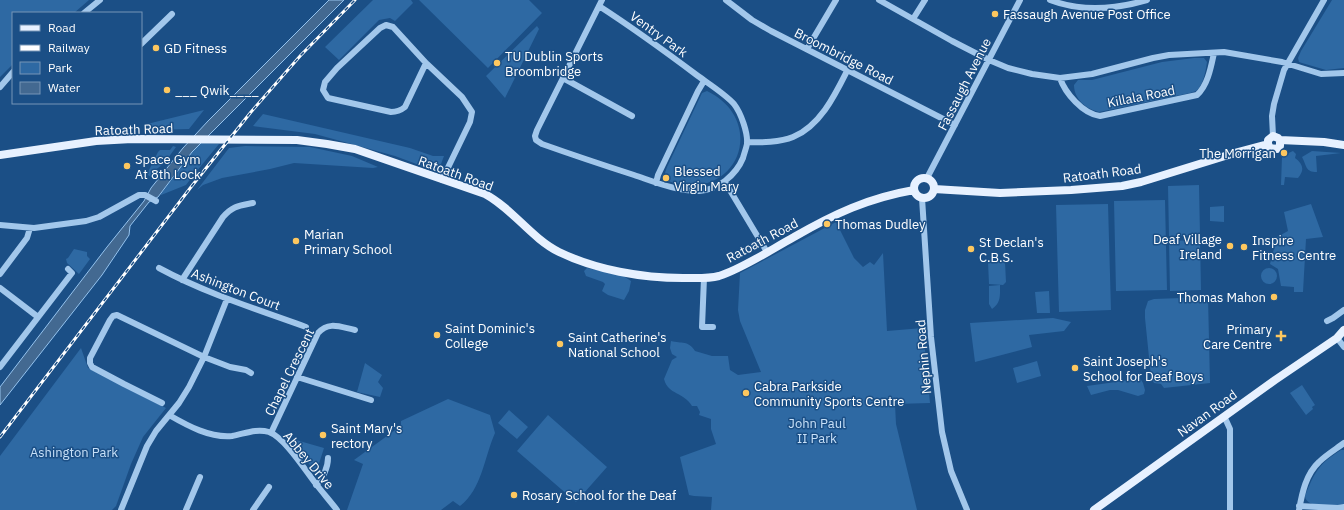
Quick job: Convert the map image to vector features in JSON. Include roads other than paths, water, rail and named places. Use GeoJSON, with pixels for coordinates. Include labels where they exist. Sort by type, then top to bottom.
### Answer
{"type":"FeatureCollection","features":[{"type":"Feature","properties":{"kind":"main road","name":"Ratoath Road"},"geometry":{"type":"LineString","coordinates":[[934,189],[1000,193],[1116,186],[1141,182],[1268,144],[1270,148],[1276,149],[1280,146],[1277,138],[1344,145]]}},
{"type":"Feature","properties":{"kind":"main road"},"geometry":{"type":"LineString","coordinates":[[1268,144],[1268,140],[1277,138]]}},
{"type":"Feature","properties":{"kind":"main road","name":"Ratoath Road"},"geometry":{"type":"LineString","coordinates":[[0,155],[96,141],[132,139],[297,140],[346,147],[470,188],[495,199],[548,244],[560,252],[570,256],[607,268],[641,276],[674,278],[704,278],[725,273],[851,207],[882,196],[914,190]]}},
{"type":"Feature","properties":{"kind":"main road"},"geometry":{"type":"LineString","coordinates":[[928,178],[933,183],[934,189],[931,195],[926,198],[922,198],[916,195],[914,185],[917,180],[928,178]]}},
{"type":"Feature","properties":{"kind":"main road","name":"Navan Road"},"geometry":{"type":"LineString","coordinates":[[1094,510],[1275,380],[1340,337],[1344,330]]}},
{"type":"Feature","properties":{"kind":"street"},"geometry":{"type":"LineString","coordinates":[[85,12],[100,0]]}},
{"type":"Feature","properties":{"kind":"street","name":"Broombridge Road"},"geometry":{"type":"LineString","coordinates":[[726,0],[752,20],[847,71],[955,125]]}},
{"type":"Feature","properties":{"kind":"street"},"geometry":{"type":"LineString","coordinates":[[807,49],[836,0]]}},
{"type":"Feature","properties":{"kind":"street"},"geometry":{"type":"LineString","coordinates":[[879,0],[952,41],[989,60],[1019,72],[1060,78],[1092,74],[1169,55],[1231,53],[1282,62],[1322,74],[1344,73]]}},
{"type":"Feature","properties":{"kind":"street"},"geometry":{"type":"LineString","coordinates":[[913,19],[925,0]]}},
{"type":"Feature","properties":{"kind":"street","name":"Fassaugh Avenue"},"geometry":{"type":"LineString","coordinates":[[928,178],[1020,0]]}},
{"type":"Feature","properties":{"kind":"street"},"geometry":{"type":"LineString","coordinates":[[1050,0],[1076,8],[1124,6],[1147,0]]}},
{"type":"Feature","properties":{"kind":"street"},"geometry":{"type":"LineString","coordinates":[[1277,138],[1272,116],[1284,70],[1322,1]]}},
{"type":"Feature","properties":{"kind":"street"},"geometry":{"type":"LineString","coordinates":[[601,3],[563,78],[632,116]]}},
{"type":"Feature","properties":{"kind":"street","name":"Ventry Park"},"geometry":{"type":"LineString","coordinates":[[563,78],[537,130],[535,136],[539,143],[656,183],[676,188],[700,191],[725,182],[741,163],[747,142],[744,126],[733,104],[629,26],[601,3]]}},
{"type":"Feature","properties":{"kind":"street"},"geometry":{"type":"LineString","coordinates":[[142,43],[172,14]]}},
{"type":"Feature","properties":{"kind":"street"},"geometry":{"type":"LineString","coordinates":[[426,63],[405,107],[397,112],[328,98],[323,90],[325,82],[337,68],[380,28],[386,25],[393,27],[426,63],[462,97],[472,112],[470,122],[442,180]]}},
{"type":"Feature","properties":{"kind":"street","name":"Killala Road"},"geometry":{"type":"LineString","coordinates":[[1060,78],[1063,86],[1070,95],[1088,113],[1100,116],[1197,95],[1201,91],[1208,76],[1214,53]]}},
{"type":"Feature","properties":{"kind":"street"},"geometry":{"type":"LineString","coordinates":[[747,142],[757,143],[793,138],[802,132],[818,119],[847,71]]}},
{"type":"Feature","properties":{"kind":"street"},"geometry":{"type":"LineString","coordinates":[[0,87],[12,73]]}},
{"type":"Feature","properties":{"kind":"street"},"geometry":{"type":"LineString","coordinates":[[656,183],[658,175],[698,90],[704,81]]}},
{"type":"Feature","properties":{"kind":"street"},"geometry":{"type":"LineString","coordinates":[[725,182],[767,252]]}},
{"type":"Feature","properties":{"kind":"street"},"geometry":{"type":"LineString","coordinates":[[0,225],[30,228],[57,226],[99,217],[139,195],[145,195],[156,201]]}},
{"type":"Feature","properties":{"kind":"street","name":"Nephin Road"},"geometry":{"type":"LineString","coordinates":[[922,198],[931,334],[942,432],[951,471],[967,510]]}},
{"type":"Feature","properties":{"kind":"street"},"geometry":{"type":"LineString","coordinates":[[182,280],[223,217],[230,209],[236,206],[253,203]]}},
{"type":"Feature","properties":{"kind":"street"},"geometry":{"type":"LineString","coordinates":[[0,274],[27,238],[30,228]]}},
{"type":"Feature","properties":{"kind":"street","name":"Ashington Court"},"geometry":{"type":"LineString","coordinates":[[159,268],[182,280],[227,299],[306,327]]}},
{"type":"Feature","properties":{"kind":"street"},"geometry":{"type":"LineString","coordinates":[[0,367],[72,273],[68,269]]}},
{"type":"Feature","properties":{"kind":"street"},"geometry":{"type":"LineString","coordinates":[[704,278],[702,327],[712,327]]}},
{"type":"Feature","properties":{"kind":"street"},"geometry":{"type":"LineString","coordinates":[[0,288],[38,317]]}},
{"type":"Feature","properties":{"kind":"street"},"geometry":{"type":"LineString","coordinates":[[121,510],[146,446],[179,403],[189,387],[204,357],[227,299]]}},
{"type":"Feature","properties":{"kind":"street"},"geometry":{"type":"LineString","coordinates":[[1327,321],[1344,310]]}},
{"type":"Feature","properties":{"kind":"street"},"geometry":{"type":"LineString","coordinates":[[162,403],[92,367],[90,358],[113,316],[117,315],[204,357],[230,367],[246,370],[252,373]]}},
{"type":"Feature","properties":{"kind":"street","name":"Chapel Crescent"},"geometry":{"type":"LineString","coordinates":[[271,433],[318,333],[323,328],[330,325],[355,330]]}},
{"type":"Feature","properties":{"kind":"street"},"geometry":{"type":"LineString","coordinates":[[1340,337],[1344,348]]}},
{"type":"Feature","properties":{"kind":"street"},"geometry":{"type":"LineString","coordinates":[[298,376],[371,400]]}},
{"type":"Feature","properties":{"kind":"street","name":"Abbey Drive"},"geometry":{"type":"LineString","coordinates":[[169,415],[199,430],[215,435],[232,436],[252,431],[271,433],[284,443],[337,510]]}},
{"type":"Feature","properties":{"kind":"street"},"geometry":{"type":"LineString","coordinates":[[1224,416],[1230,428],[1230,510]]}},
{"type":"Feature","properties":{"kind":"street"},"geometry":{"type":"LineString","coordinates":[[1344,443],[1318,463],[1305,483],[1299,508],[1344,507]]}},
{"type":"Feature","properties":{"kind":"street"},"geometry":{"type":"LineString","coordinates":[[316,485],[322,477],[328,458]]}},
{"type":"Feature","properties":{"kind":"street"},"geometry":{"type":"LineString","coordinates":[[186,510],[200,477]]}},
{"type":"Feature","properties":{"kind":"street"},"geometry":{"type":"LineString","coordinates":[[253,510],[269,487]]}},
{"type":"Feature","properties":{"kind":"water"},"geometry":{"type":"Polygon","coordinates":[[[329,0],[344,0],[192,152],[158,197],[149,202],[130,226],[129,235],[102,275],[0,405],[0,387],[144,201],[151,188],[183,148],[329,0]]]}},
{"type":"Feature","properties":{"kind":"railway"},"geometry":{"type":"LineString","coordinates":[[0,437],[191,187],[251,112],[301,55],[355,0]]}},
{"type":"Feature","properties":{"kind":"place","name":"Fassaugh Avenue Post Office"},"geometry":{"type":"Point","coordinates":[995,14]}},
{"type":"Feature","properties":{"kind":"place","name":"GD Fitness"},"geometry":{"type":"Point","coordinates":[156,48]}},
{"type":"Feature","properties":{"kind":"place","name":"TU Dublin Sports Broombridge"},"geometry":{"type":"Point","coordinates":[497,63]}},
{"type":"Feature","properties":{"kind":"place","name":"___ Qwik____"},"geometry":{"type":"Point","coordinates":[167,90]}},
{"type":"Feature","properties":{"kind":"place","name":"The Morrigan"},"geometry":{"type":"Point","coordinates":[1284,153]}},
{"type":"Feature","properties":{"kind":"place","name":"Space Gym At 8th Lock"},"geometry":{"type":"Point","coordinates":[127,166]}},
{"type":"Feature","properties":{"kind":"place","name":"Blessed Virgin Mary"},"geometry":{"type":"Point","coordinates":[666,178]}},
{"type":"Feature","properties":{"kind":"place","name":"Thomas Dudley"},"geometry":{"type":"Point","coordinates":[827,224]}},
{"type":"Feature","properties":{"kind":"place","name":"Marian Primary School"},"geometry":{"type":"Point","coordinates":[296,241]}},
{"type":"Feature","properties":{"kind":"place","name":"Deaf Village Ireland"},"geometry":{"type":"Point","coordinates":[1230,246]}},
{"type":"Feature","properties":{"kind":"place","name":"Inspire Fitness Centre"},"geometry":{"type":"Point","coordinates":[1244,247]}},
{"type":"Feature","properties":{"kind":"place","name":"St Declan's C.B.S."},"geometry":{"type":"Point","coordinates":[971,249]}},
{"type":"Feature","properties":{"kind":"place","name":"Thomas Mahon"},"geometry":{"type":"Point","coordinates":[1274,297]}},
{"type":"Feature","properties":{"kind":"place","name":"Saint Dominic's College"},"geometry":{"type":"Point","coordinates":[437,335]}},
{"type":"Feature","properties":{"kind":"place","name":"Primary Care Centre"},"geometry":{"type":"Point","coordinates":[1281,336]}},
{"type":"Feature","properties":{"kind":"place","name":"Saint Catherine's National School"},"geometry":{"type":"Point","coordinates":[560,344]}},
{"type":"Feature","properties":{"kind":"place","name":"Saint Joseph's School for Deaf Boys"},"geometry":{"type":"Point","coordinates":[1075,368]}},
{"type":"Feature","properties":{"kind":"place","name":"Cabra Parkside Community Sports Centre"},"geometry":{"type":"Point","coordinates":[746,393]}},
{"type":"Feature","properties":{"kind":"place","name":"Saint Mary's rectory"},"geometry":{"type":"Point","coordinates":[323,435]}},
{"type":"Feature","properties":{"kind":"place","name":"Rosary School for the Deaf"},"geometry":{"type":"Point","coordinates":[514,495]}},
{"type":"Feature","properties":{"kind":"park label","name":"John Paul II Park"},"geometry":{"type":"Point","coordinates":[817,430]}},
{"type":"Feature","properties":{"kind":"park label","name":"Ashington Park"},"geometry":{"type":"Point","coordinates":[74,452]}}]}
